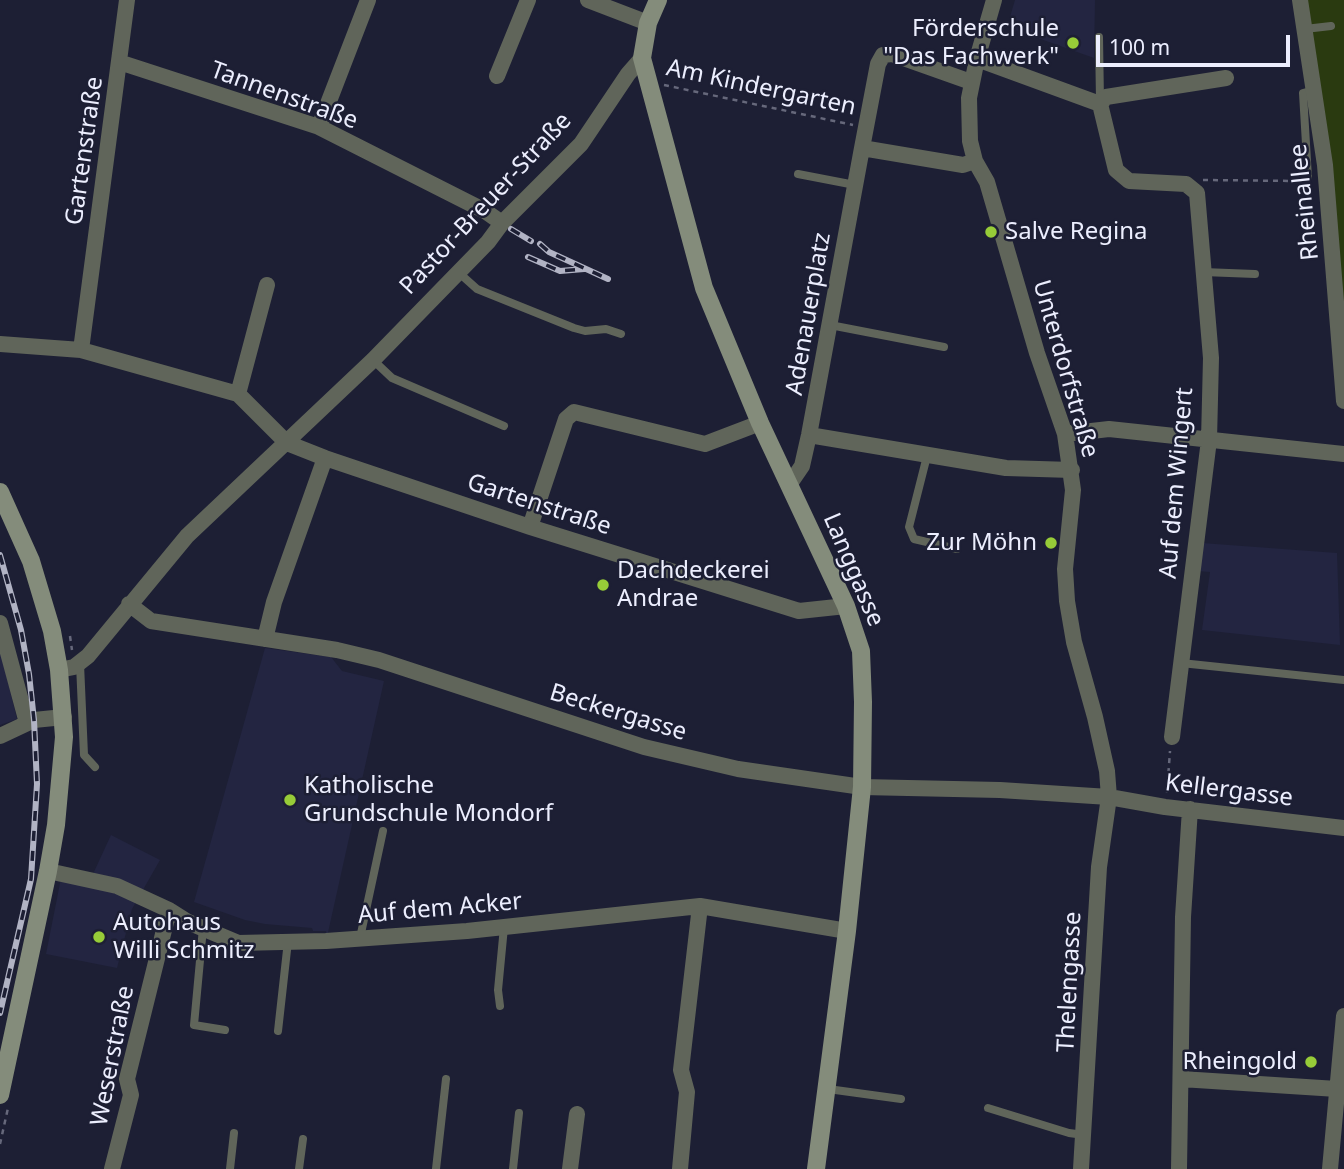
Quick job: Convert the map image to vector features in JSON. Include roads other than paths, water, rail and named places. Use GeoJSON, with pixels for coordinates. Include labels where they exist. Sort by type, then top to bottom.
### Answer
{"type":"FeatureCollection","features":[{"type":"Feature","properties":{"kind":"street","name":"Gartenstraße"},"geometry":{"type":"LineString","coordinates":[[81,350],[127,0]]}},
{"type":"Feature","properties":{"kind":"street"},"geometry":{"type":"LineString","coordinates":[[319,127],[368,0]]}},
{"type":"Feature","properties":{"kind":"street"},"geometry":{"type":"LineString","coordinates":[[497,76],[528,0]]}},
{"type":"Feature","properties":{"kind":"street"},"geometry":{"type":"LineString","coordinates":[[588,0],[648,23]]}},
{"type":"Feature","properties":{"kind":"street","name":"Pastor-Breuer-Straße"},"geometry":{"type":"LineString","coordinates":[[80,664],[187,536],[373,360],[488,242],[502,223],[581,144],[628,74],[642,58],[648,23],[658,0]]}},
{"type":"Feature","properties":{"kind":"street","name":"Unterdorfstraße"},"geometry":{"type":"LineString","coordinates":[[994,0],[971,82],[968,121],[975,161],[987,181],[1037,353],[1065,434],[1073,490],[1065,569],[1067,601],[1074,642],[1096,717],[1107,771],[1108,797]]}},
{"type":"Feature","properties":{"kind":"street","name":"Rheinallee"},"geometry":{"type":"LineString","coordinates":[[1300,0],[1325,165],[1344,401]]}},
{"type":"Feature","properties":{"kind":"street","name":"Adenauerplatz"},"geometry":{"type":"LineString","coordinates":[[789,485],[802,466],[809,435],[877,64],[883,55],[892,54],[971,82]]}},
{"type":"Feature","properties":{"kind":"street","name":"Langgasse"},"geometry":{"type":"LineString","coordinates":[[642,58],[704,288],[761,424],[846,606],[860,651],[863,702],[862,787],[828,1089],[816,1169]]}},
{"type":"Feature","properties":{"kind":"street"},"geometry":{"type":"LineString","coordinates":[[977,59],[1100,104],[1106,97],[1226,78]]}},
{"type":"Feature","properties":{"kind":"street","name":"Tannenstraße"},"geometry":{"type":"LineString","coordinates":[[119,62],[319,127],[495,216],[502,223]]}},
{"type":"Feature","properties":{"kind":"street","name":"Auf dem Wingert"},"geometry":{"type":"LineString","coordinates":[[1100,104],[1116,170],[1129,181],[1186,184],[1197,193],[1211,358],[1209,440],[1172,737]]}},
{"type":"Feature","properties":{"kind":"street"},"geometry":{"type":"LineString","coordinates":[[862,148],[963,165],[975,161]]}},
{"type":"Feature","properties":{"kind":"street"},"geometry":{"type":"LineString","coordinates":[[237,394],[267,285]]}},
{"type":"Feature","properties":{"kind":"street","name":"Gartenstraße"},"geometry":{"type":"LineString","coordinates":[[0,344],[81,350],[237,394],[287,443],[326,458],[530,527],[799,611],[846,606]]}},
{"type":"Feature","properties":{"kind":"street"},"geometry":{"type":"LineString","coordinates":[[530,527],[566,419],[574,412],[705,444],[761,424]]}},
{"type":"Feature","properties":{"kind":"street"},"geometry":{"type":"LineString","coordinates":[[1065,434],[1109,429],[1344,454]]}},
{"type":"Feature","properties":{"kind":"street"},"geometry":{"type":"LineString","coordinates":[[809,435],[1006,468],[1072,470]]}},
{"type":"Feature","properties":{"kind":"street"},"geometry":{"type":"LineString","coordinates":[[265,639],[274,602],[326,458]]}},
{"type":"Feature","properties":{"kind":"street"},"geometry":{"type":"LineString","coordinates":[[0,492],[17,527],[41,590],[59,670],[64,716],[62,771],[48,871],[0,1095]]}},
{"type":"Feature","properties":{"kind":"street","name":"Beckergasse"},"geometry":{"type":"LineString","coordinates":[[129,604],[151,621],[337,650],[379,660],[644,747],[738,769],[862,787],[1000,790],[1108,797]]}},
{"type":"Feature","properties":{"kind":"street"},"geometry":{"type":"LineString","coordinates":[[0,623],[27,723]]}},
{"type":"Feature","properties":{"kind":"street"},"geometry":{"type":"LineString","coordinates":[[59,670],[80,664]]}},
{"type":"Feature","properties":{"kind":"street"},"geometry":{"type":"LineString","coordinates":[[0,736],[27,723],[64,716]]}},
{"type":"Feature","properties":{"kind":"street","name":"Kellergasse"},"geometry":{"type":"LineString","coordinates":[[1108,797],[1165,807],[1344,828]]}},
{"type":"Feature","properties":{"kind":"street","name":"Thelengasse"},"geometry":{"type":"LineString","coordinates":[[1081,1169],[1099,867],[1108,797]]}},
{"type":"Feature","properties":{"kind":"street"},"geometry":{"type":"LineString","coordinates":[[1179,1169],[1182,918],[1190,809]]}},
{"type":"Feature","properties":{"kind":"street","name":"Auf dem Acker"},"geometry":{"type":"LineString","coordinates":[[48,871],[117,886],[169,910],[187,922],[238,943],[360,938],[505,927],[700,906],[847,931]]}},
{"type":"Feature","properties":{"kind":"street"},"geometry":{"type":"LineString","coordinates":[[680,1169],[687,1092],[681,1070],[700,906]]}},
{"type":"Feature","properties":{"kind":"street","name":"Weserstraße"},"geometry":{"type":"LineString","coordinates":[[112,1169],[131,1095],[127,1079],[169,910]]}},
{"type":"Feature","properties":{"kind":"street"},"geometry":{"type":"LineString","coordinates":[[1330,1169],[1344,1017]]}},
{"type":"Feature","properties":{"kind":"street"},"geometry":{"type":"LineString","coordinates":[[1181,1079],[1337,1089]]}},
{"type":"Feature","properties":{"kind":"street"},"geometry":{"type":"LineString","coordinates":[[570,1169],[576,1114]]}},
{"type":"Feature","properties":{"kind":"lane"},"geometry":{"type":"LineString","coordinates":[[1305,29],[1331,26]]}},
{"type":"Feature","properties":{"kind":"lane"},"geometry":{"type":"LineString","coordinates":[[1099,37],[1100,104]]}},
{"type":"Feature","properties":{"kind":"lane"},"geometry":{"type":"LineString","coordinates":[[1308,178],[1303,93],[1314,90]]}},
{"type":"Feature","properties":{"kind":"lane"},"geometry":{"type":"LineString","coordinates":[[797,174],[855,185]]}},
{"type":"Feature","properties":{"kind":"lane"},"geometry":{"type":"LineString","coordinates":[[458,272],[477,289],[574,328],[585,331],[606,329],[621,334]]}},
{"type":"Feature","properties":{"kind":"lane"},"geometry":{"type":"LineString","coordinates":[[1203,272],[1255,274]]}},
{"type":"Feature","properties":{"kind":"lane"},"geometry":{"type":"LineString","coordinates":[[830,325],[944,347]]}},
{"type":"Feature","properties":{"kind":"lane"},"geometry":{"type":"LineString","coordinates":[[373,360],[392,378],[504,426]]}},
{"type":"Feature","properties":{"kind":"lane"},"geometry":{"type":"LineString","coordinates":[[926,456],[909,527],[914,539],[957,549]]}},
{"type":"Feature","properties":{"kind":"lane"},"geometry":{"type":"LineString","coordinates":[[1181,663],[1344,680]]}},
{"type":"Feature","properties":{"kind":"lane"},"geometry":{"type":"LineString","coordinates":[[80,664],[84,755],[95,767]]}},
{"type":"Feature","properties":{"kind":"lane"},"geometry":{"type":"LineString","coordinates":[[360,938],[383,831]]}},
{"type":"Feature","properties":{"kind":"lane"},"geometry":{"type":"LineString","coordinates":[[500,1006],[498,990],[505,927]]}},
{"type":"Feature","properties":{"kind":"lane"},"geometry":{"type":"LineString","coordinates":[[203,928],[194,1025],[225,1030]]}},
{"type":"Feature","properties":{"kind":"lane"},"geometry":{"type":"LineString","coordinates":[[278,1031],[288,942]]}},
{"type":"Feature","properties":{"kind":"lane"},"geometry":{"type":"LineString","coordinates":[[436,1169],[446,1079]]}},
{"type":"Feature","properties":{"kind":"lane"},"geometry":{"type":"LineString","coordinates":[[828,1089],[901,1099]]}},
{"type":"Feature","properties":{"kind":"lane"},"geometry":{"type":"LineString","coordinates":[[988,1108],[1069,1133],[1084,1135]]}},
{"type":"Feature","properties":{"kind":"lane"},"geometry":{"type":"LineString","coordinates":[[513,1169],[519,1113]]}},
{"type":"Feature","properties":{"kind":"lane"},"geometry":{"type":"LineString","coordinates":[[230,1169],[234,1133]]}},
{"type":"Feature","properties":{"kind":"lane"},"geometry":{"type":"LineString","coordinates":[[299,1169],[303,1139]]}},
{"type":"Feature","properties":{"kind":"railway"},"geometry":{"type":"LineString","coordinates":[[511,229],[531,241]]}},
{"type":"Feature","properties":{"kind":"railway"},"geometry":{"type":"LineString","coordinates":[[540,244],[549,252],[608,279]]}},
{"type":"Feature","properties":{"kind":"railway"},"geometry":{"type":"LineString","coordinates":[[528,257],[560,271],[584,269]]}},
{"type":"Feature","properties":{"kind":"railway"},"geometry":{"type":"LineString","coordinates":[[0,555],[21,630],[29,674],[37,784],[31,879],[0,1013]]}},
{"type":"Feature","properties":{"kind":"place","name":"Förderschule \"Das Fachwerk\""},"geometry":{"type":"Point","coordinates":[1073,43]}},
{"type":"Feature","properties":{"kind":"place","name":"Salve Regina"},"geometry":{"type":"Point","coordinates":[991,232]}},
{"type":"Feature","properties":{"kind":"place","name":"Zur Möhn"},"geometry":{"type":"Point","coordinates":[1051,543]}},
{"type":"Feature","properties":{"kind":"place","name":"Dachdeckerei Andrae"},"geometry":{"type":"Point","coordinates":[603,585]}},
{"type":"Feature","properties":{"kind":"place","name":"Katholische Grundschule Mondorf"},"geometry":{"type":"Point","coordinates":[290,800]}},
{"type":"Feature","properties":{"kind":"place","name":"Autohaus Willi Schmitz"},"geometry":{"type":"Point","coordinates":[99,937]}},
{"type":"Feature","properties":{"kind":"place","name":"Rheingold"},"geometry":{"type":"Point","coordinates":[1311,1062]}}]}
